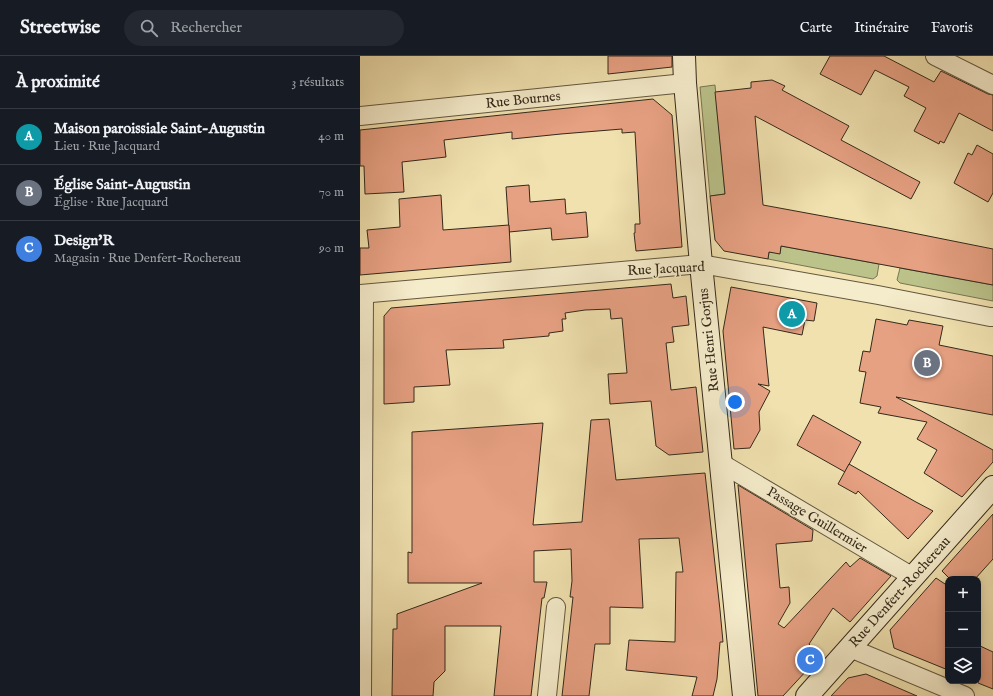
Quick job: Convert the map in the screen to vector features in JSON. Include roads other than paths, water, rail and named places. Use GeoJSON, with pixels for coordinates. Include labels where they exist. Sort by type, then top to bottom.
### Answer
{"type":"FeatureCollection","features":[{"type":"Feature","properties":{"kind":"street","name":"Rue Henri Gorjus"},"geometry":{"type":"LineString","coordinates":[[684,56],[685,83],[701,264],[744,696]]}},
{"type":"Feature","properties":{"kind":"street"},"geometry":{"type":"LineString","coordinates":[[935,56],[993,85]]}},
{"type":"Feature","properties":{"kind":"street","name":"Rue Bournes"},"geometry":{"type":"LineString","coordinates":[[360,116],[685,83]]}},
{"type":"Feature","properties":{"kind":"street","name":"Rue Jacquard"},"geometry":{"type":"LineString","coordinates":[[362,294],[701,264],[878,295],[990,317],[993,316]]}},
{"type":"Feature","properties":{"kind":"street"},"geometry":{"type":"LineString","coordinates":[[362,294],[362,696]]}},
{"type":"Feature","properties":{"kind":"street","name":"Passage Guillermier"},"geometry":{"type":"LineString","coordinates":[[721,463],[913,577]]}},
{"type":"Feature","properties":{"kind":"street","name":"Rue Denfert-Rochereau"},"geometry":{"type":"LineString","coordinates":[[807,696],[993,487]]}},
{"type":"Feature","properties":{"kind":"street"},"geometry":{"type":"LineString","coordinates":[[547,696],[556,607]]}},
{"type":"Feature","properties":{"kind":"street"},"geometry":{"type":"LineString","coordinates":[[850,648],[964,696]]}},
{"type":"Feature","properties":{"kind":"place","name":"Maison paroissiale Saint-Augustin"},"geometry":{"type":"Point","coordinates":[792,314]}},
{"type":"Feature","properties":{"kind":"place","name":"Église Saint-Augustin"},"geometry":{"type":"Point","coordinates":[927,363]}},
{"type":"Feature","properties":{"kind":"place","name":"Design'R"},"geometry":{"type":"Point","coordinates":[810,660]}}]}
